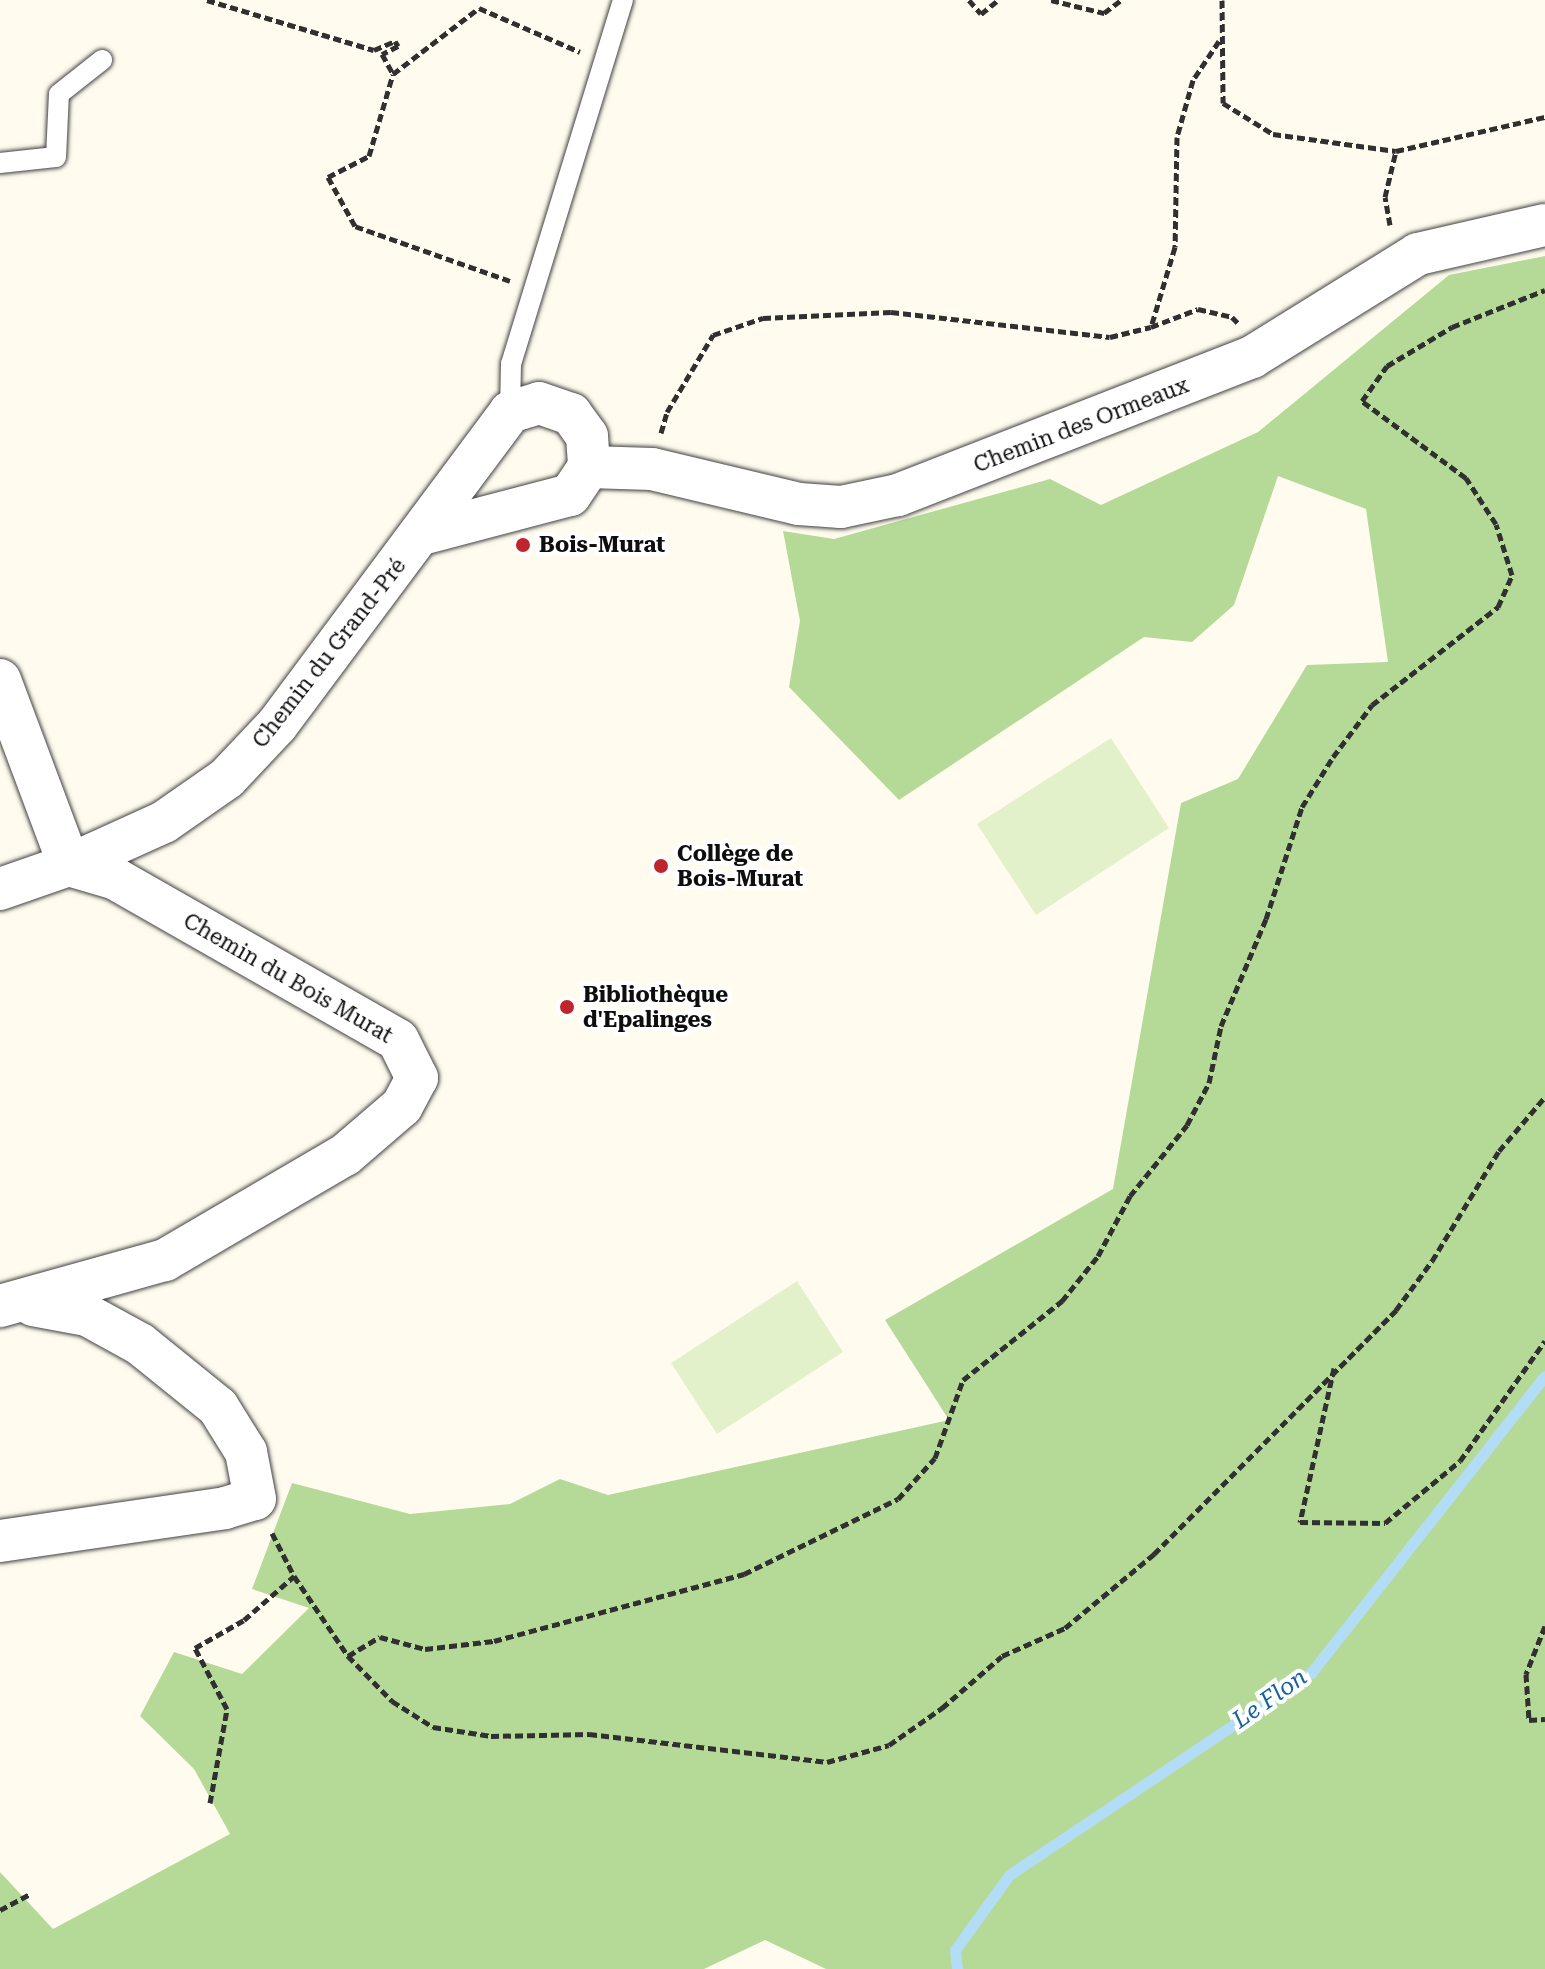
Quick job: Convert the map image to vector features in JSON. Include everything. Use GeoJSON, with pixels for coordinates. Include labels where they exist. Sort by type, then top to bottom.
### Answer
{"type":"FeatureCollection","features":[{"type":"Feature","properties":{"kind":"street","name":"Chemin des Ormeaux"},"geometry":{"type":"LineString","coordinates":[[589,467],[652,469],[799,504],[841,507],[898,495],[1252,357],[1418,254],[1545,225]]}},
{"type":"Feature","properties":{"kind":"street"},"geometry":{"type":"LineString","coordinates":[[421,534],[570,495],[589,467],[587,436],[571,414],[539,403],[510,412]]}},
{"type":"Feature","properties":{"kind":"street","name":"Chemin du Grand-Pré"},"geometry":{"type":"LineString","coordinates":[[0,889],[69,865],[164,822],[227,778],[277,725],[510,412]]}},
{"type":"Feature","properties":{"kind":"street"},"geometry":{"type":"LineString","coordinates":[[0,680],[69,865]]}},
{"type":"Feature","properties":{"kind":"street","name":"Chemin du Bois Murat"},"geometry":{"type":"LineString","coordinates":[[12,1305],[178,1253],[345,1155],[402,1106],[417,1078],[398,1040],[116,879],[69,865]]}},
{"type":"Feature","properties":{"kind":"street","name":"Chemin du Bois Murat"},"geometry":{"type":"LineString","coordinates":[[12,1305],[87,1315],[140,1344],[218,1407],[246,1452],[255,1499]]}},
{"type":"Feature","properties":{"kind":"street"},"geometry":{"type":"LineString","coordinates":[[0,1541],[225,1508],[255,1499]]}},
{"type":"Feature","properties":{"kind":"lane"},"geometry":{"type":"LineString","coordinates":[[510,412],[511,364],[623,0]]}},
{"type":"Feature","properties":{"kind":"lane"},"geometry":{"type":"LineString","coordinates":[[0,163],[56,157],[59,94],[102,60]]}},
{"type":"Feature","properties":{"kind":"path"},"geometry":{"type":"LineString","coordinates":[[207,0],[374,50],[395,41],[398,46],[382,54],[393,74]]}},
{"type":"Feature","properties":{"kind":"path"},"geometry":{"type":"LineString","coordinates":[[969,0],[981,14],[998,0]]}},
{"type":"Feature","properties":{"kind":"path"},"geometry":{"type":"LineString","coordinates":[[1051,0],[1104,13],[1121,0]]}},
{"type":"Feature","properties":{"kind":"path"},"geometry":{"type":"LineString","coordinates":[[1222,0],[1223,103],[1273,134],[1396,151],[1545,117]]}},
{"type":"Feature","properties":{"kind":"path"},"geometry":{"type":"LineString","coordinates":[[534,289],[355,226],[328,177],[369,156],[393,74],[479,8],[605,63]]}},
{"type":"Feature","properties":{"kind":"path"},"geometry":{"type":"LineString","coordinates":[[1151,327],[1175,247],[1177,137],[1193,80],[1220,41]]}},
{"type":"Feature","properties":{"kind":"path"},"geometry":{"type":"LineString","coordinates":[[1391,234],[1385,197],[1396,151]]}},
{"type":"Feature","properties":{"kind":"path"},"geometry":{"type":"LineString","coordinates":[[348,1656],[380,1637],[425,1649],[494,1641],[744,1574],[898,1499],[935,1458],[963,1380],[1062,1301],[1098,1256],[1130,1196],[1187,1125],[1209,1083],[1221,1026],[1266,919],[1302,807],[1333,757],[1372,705],[1498,607],[1512,575],[1496,524],[1466,478],[1362,401],[1387,366],[1413,350],[1452,327],[1545,290]]}},
{"type":"Feature","properties":{"kind":"path"},"geometry":{"type":"LineString","coordinates":[[660,437],[667,412],[713,335],[763,318],[891,312],[1110,337],[1151,327],[1198,309],[1232,317],[1241,326]]}},
{"type":"Feature","properties":{"kind":"path"},"geometry":{"type":"LineString","coordinates":[[255,1499],[294,1576],[348,1656],[392,1701],[433,1727],[491,1736],[589,1734],[827,1762],[889,1745],[942,1708],[976,1674],[1065,1628],[1154,1554],[1334,1367],[1396,1310],[1432,1261],[1499,1151],[1545,1097]]}},
{"type":"Feature","properties":{"kind":"path"},"geometry":{"type":"LineString","coordinates":[[1334,1367],[1300,1522],[1385,1523],[1460,1461],[1545,1341]]}},
{"type":"Feature","properties":{"kind":"path"},"geometry":{"type":"LineString","coordinates":[[210,1803],[227,1709],[195,1648],[244,1620],[294,1576]]}},
{"type":"Feature","properties":{"kind":"path"},"geometry":{"type":"LineString","coordinates":[[1545,1626],[1526,1674],[1529,1720],[1545,1719]]}},
{"type":"Feature","properties":{"kind":"path"},"geometry":{"type":"LineString","coordinates":[[0,1910],[30,1894]]}},
{"type":"Feature","properties":{"kind":"green space"},"geometry":{"type":"Polygon","coordinates":[[[1545,256],[1545,1969],[826,1969],[765,1940],[704,1969],[0,1969],[0,1872],[53,1929],[230,1834],[194,1769],[140,1716],[174,1652],[242,1674],[309,1608],[252,1589],[292,1483],[410,1514],[510,1504],[560,1479],[608,1495],[949,1420],[885,1320],[1113,1189],[1181,803],[1238,779],[1307,665],[1388,662],[1366,509],[1278,476],[1234,605],[1192,642],[1144,637],[899,800],[789,687],[800,621],[783,531],[834,539],[1050,479],[1101,505],[1258,432],[1449,275],[1545,256]]]}},
{"type":"Feature","properties":{"kind":"green space"},"geometry":{"type":"Polygon","coordinates":[[[1111,738],[1169,828],[1036,915],[977,824],[1111,738]]]}},
{"type":"Feature","properties":{"kind":"green space"},"geometry":{"type":"Polygon","coordinates":[[[797,1281],[843,1352],[717,1434],[671,1363],[797,1281]]]}},
{"type":"Feature","properties":{"kind":"waterway","name":"Le Flon"},"geometry":{"type":"LineString","coordinates":[[957,1969],[955,1950],[1009,1875],[1311,1673],[1545,1376]]}},
{"type":"Feature","properties":{"kind":"place","name":"Bois-Murat"},"geometry":{"type":"Point","coordinates":[523,545]}},
{"type":"Feature","properties":{"kind":"place","name":"Collège de Bois-Murat"},"geometry":{"type":"Point","coordinates":[661,866]}},
{"type":"Feature","properties":{"kind":"place","name":"Bibliothèque d'Epalinges"},"geometry":{"type":"Point","coordinates":[567,1007]}}]}
